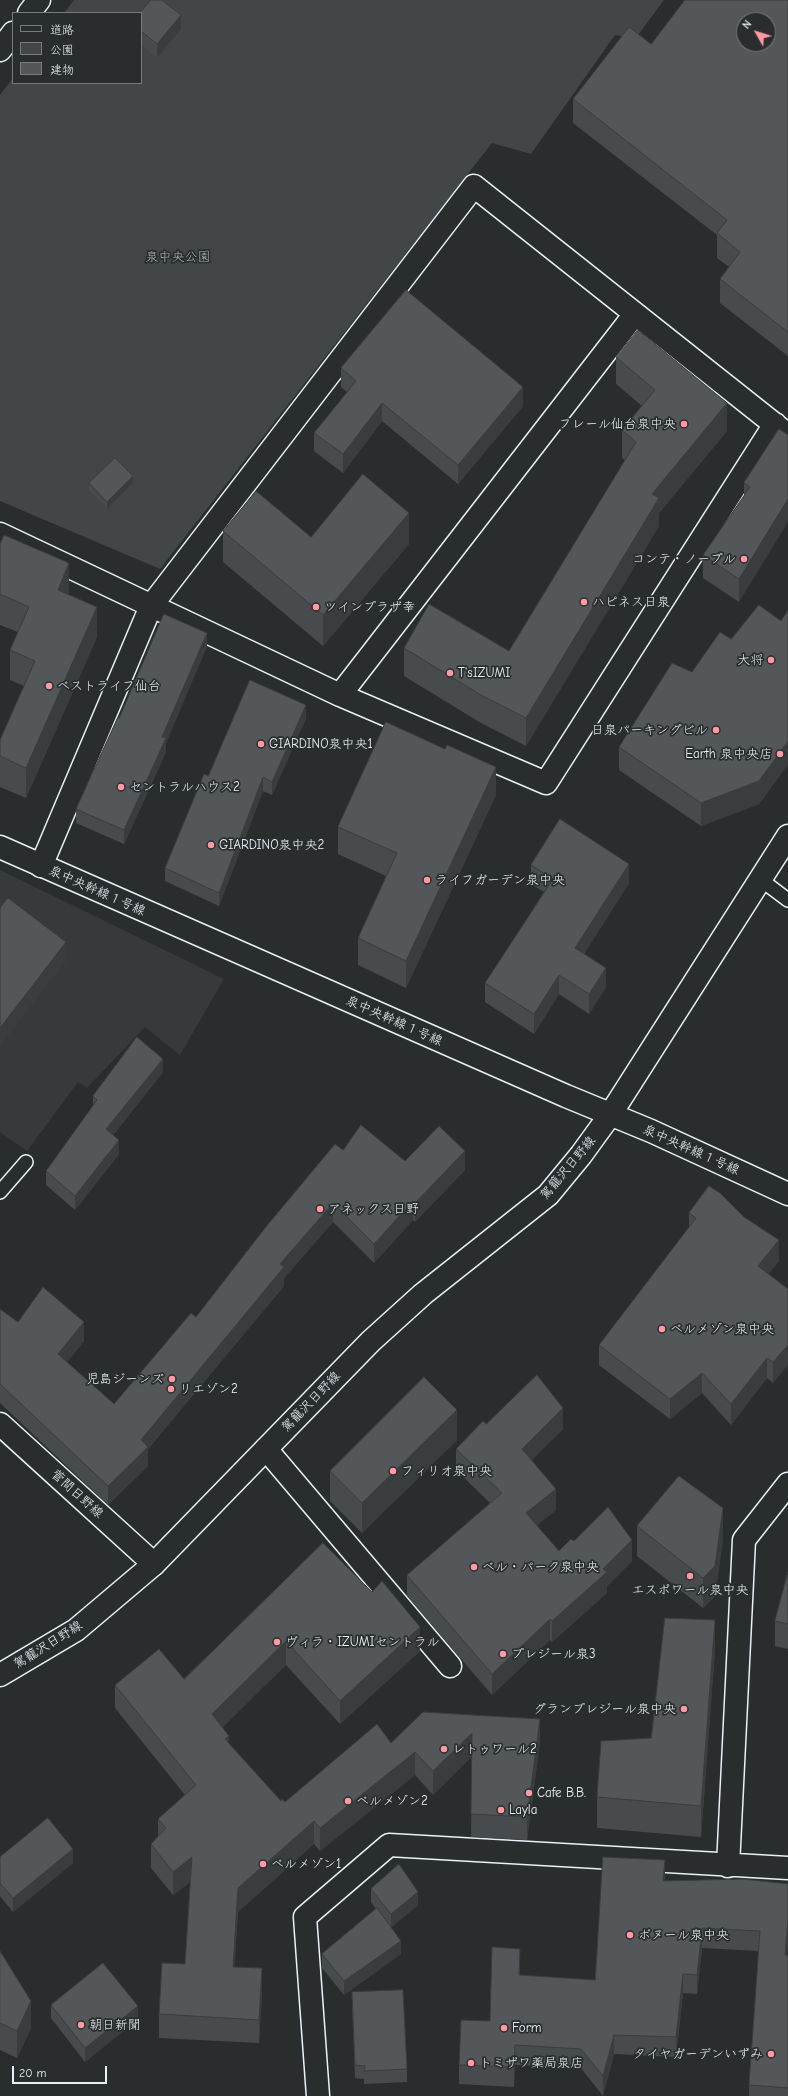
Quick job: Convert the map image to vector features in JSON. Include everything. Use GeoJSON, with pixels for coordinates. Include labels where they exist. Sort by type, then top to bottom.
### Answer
{"type":"FeatureCollection","features":[{"type":"Feature","properties":{"kind":"street"},"geometry":{"type":"LineString","coordinates":[[30,12],[39,0]]}},
{"type":"Feature","properties":{"kind":"street"},"geometry":{"type":"LineString","coordinates":[[0,50],[12,34]]}},
{"type":"Feature","properties":{"kind":"street"},"geometry":{"type":"LineString","coordinates":[[0,534],[151,606],[340,695],[546,783],[781,430],[474,186],[151,606],[42,866]]}},
{"type":"Feature","properties":{"kind":"street"},"geometry":{"type":"LineString","coordinates":[[340,695],[635,314]]}},
{"type":"Feature","properties":{"kind":"street","name":"駕籠沢日野線"},"geometry":{"type":"LineString","coordinates":[[0,1674],[76,1630],[154,1564],[371,1341],[423,1294],[548,1195],[581,1155],[610,1115],[788,836]]}},
{"type":"Feature","properties":{"kind":"street","name":"泉中央幹線１号線"},"geometry":{"type":"LineString","coordinates":[[0,847],[610,1115],[651,1131],[788,1194]]}},
{"type":"Feature","properties":{"kind":"street","name":"菅間日野線"},"geometry":{"type":"LineString","coordinates":[[0,1424],[154,1564]]}},
{"type":"Feature","properties":{"kind":"street"},"geometry":{"type":"LineString","coordinates":[[266,1448],[450,1666]]}},
{"type":"Feature","properties":{"kind":"street"},"geometry":{"type":"LineString","coordinates":[[728,1866],[744,1540],[788,1484]]}},
{"type":"Feature","properties":{"kind":"street"},"geometry":{"type":"LineString","coordinates":[[318,2096],[305,1917],[389,1845],[728,1866],[788,1868]]}},
{"type":"Feature","properties":{"kind":"lane"},"geometry":{"type":"LineString","coordinates":[[760,879],[788,900]]}},
{"type":"Feature","properties":{"kind":"lane"},"geometry":{"type":"LineString","coordinates":[[0,1192],[26,1162]]}},
{"type":"Feature","properties":{"kind":"shaded area"},"geometry":{"type":"Polygon","coordinates":[[[0,870],[224,979],[180,1055],[145,1027],[87,1088],[78,1082],[27,1151],[0,1132],[0,870]]]}},
{"type":"Feature","properties":{"kind":"green space","name":"泉中央公園"},"geometry":{"type":"Polygon","coordinates":[[[74,0],[664,0],[635,39],[615,35],[531,154],[492,143],[160,569],[0,501],[0,95],[12,79],[12,84],[142,84],[142,12],[65,12],[74,0]]]}},
{"type":"Feature","properties":{"kind":"building"},"geometry":{"type":"Polygon","coordinates":[[[151,0],[162,0],[181,15],[157,44],[142,32],[141,12],[151,0]]]}},
{"type":"Feature","properties":{"kind":"building"},"geometry":{"type":"Polygon","coordinates":[[[685,0],[788,0],[788,332],[720,279],[740,252],[717,233],[727,220],[573,99],[629,27],[651,44],[685,0]]]}},
{"type":"Feature","properties":{"kind":"building"},"geometry":{"type":"Polygon","coordinates":[[[406,290],[523,387],[458,465],[382,403],[343,454],[314,433],[356,381],[341,368],[406,290]]]}},
{"type":"Feature","properties":{"kind":"building"},"geometry":{"type":"Polygon","coordinates":[[[638,330],[727,403],[652,494],[659,498],[526,718],[481,695],[404,648],[429,604],[509,651],[636,442],[622,430],[655,390],[616,357],[638,330]]]}},
{"type":"Feature","properties":{"kind":"building"},"geometry":{"type":"Polygon","coordinates":[[[779,429],[788,435],[788,499],[739,579],[703,555],[750,487],[744,483],[779,429]]]}},
{"type":"Feature","properties":{"kind":"building"},"geometry":{"type":"Polygon","coordinates":[[[115,458],[133,476],[107,502],[89,483],[115,458]]]}},
{"type":"Feature","properties":{"kind":"building"},"geometry":{"type":"Polygon","coordinates":[[[363,474],[409,513],[323,615],[223,531],[256,491],[311,537],[363,474]]]}},
{"type":"Feature","properties":{"kind":"building","name":"ベストライフ仙台"},"geometry":{"type":"Polygon","coordinates":[[[4,535],[69,563],[58,590],[97,607],[26,768],[0,756],[0,740],[35,661],[10,650],[29,607],[0,594],[0,544],[4,535]]]}},
{"type":"Feature","properties":{"kind":"building","name":"日泉パーキングビル"},"geometry":{"type":"Polygon","coordinates":[[[759,605],[781,621],[788,610],[788,741],[759,781],[701,803],[619,747],[672,663],[692,672],[720,632],[731,639],[759,605]]]}},
{"type":"Feature","properties":{"kind":"building"},"geometry":{"type":"Polygon","coordinates":[[[164,614],[207,633],[162,737],[166,738],[124,830],[76,809],[118,717],[119,718],[164,614]]]}},
{"type":"Feature","properties":{"kind":"building"},"geometry":{"type":"Polygon","coordinates":[[[250,680],[306,705],[272,782],[263,777],[219,893],[165,868],[204,774],[208,776],[250,680]]]}},
{"type":"Feature","properties":{"kind":"building"},"geometry":{"type":"Polygon","coordinates":[[[386,722],[445,749],[447,745],[496,767],[406,961],[358,938],[397,853],[338,827],[386,722]]]}},
{"type":"Feature","properties":{"kind":"building"},"geometry":{"type":"Polygon","coordinates":[[[560,819],[629,864],[575,948],[606,968],[589,994],[559,975],[534,1014],[485,983],[553,879],[531,865],[560,819]]]}},
{"type":"Feature","properties":{"kind":"building"},"geometry":{"type":"Polygon","coordinates":[[[8,898],[66,942],[0,1028],[0,908],[8,898]]]}},
{"type":"Feature","properties":{"kind":"building"},"geometry":{"type":"Polygon","coordinates":[[[137,1037],[163,1059],[106,1129],[119,1140],[75,1196],[46,1171],[97,1100],[93,1096],[137,1037]]]}},
{"type":"Feature","properties":{"kind":"building"},"geometry":{"type":"Polygon","coordinates":[[[361,1125],[405,1161],[439,1126],[465,1151],[415,1203],[413,1201],[374,1244],[333,1203],[280,1264],[284,1267],[141,1440],[148,1447],[108,1486],[0,1384],[0,1309],[18,1322],[43,1287],[84,1322],[58,1354],[114,1404],[191,1313],[196,1317],[265,1228],[335,1144],[343,1150],[361,1125]]]}},
{"type":"Feature","properties":{"kind":"building"},"geometry":{"type":"Polygon","coordinates":[[[709,1186],[720,1193],[744,1217],[779,1240],[758,1266],[788,1289],[788,1345],[773,1362],[767,1358],[731,1404],[702,1373],[670,1399],[599,1345],[696,1218],[689,1213],[709,1186]]]}},
{"type":"Feature","properties":{"kind":"building"},"geometry":{"type":"Polygon","coordinates":[[[537,1375],[563,1408],[522,1449],[556,1489],[526,1513],[559,1551],[571,1539],[574,1541],[608,1507],[632,1540],[603,1569],[607,1572],[552,1621],[550,1619],[492,1674],[407,1575],[502,1493],[456,1449],[483,1421],[486,1424],[537,1375]]]}},
{"type":"Feature","properties":{"kind":"building"},"geometry":{"type":"Polygon","coordinates":[[[424,1377],[457,1410],[362,1503],[330,1471],[424,1377]]]}},
{"type":"Feature","properties":{"kind":"building"},"geometry":{"type":"Polygon","coordinates":[[[679,1476],[723,1508],[715,1566],[703,1578],[637,1526],[679,1476]]]}},
{"type":"Feature","properties":{"kind":"building"},"geometry":{"type":"Polygon","coordinates":[[[323,1543],[372,1592],[382,1581],[420,1627],[340,1701],[286,1641],[212,1714],[229,1736],[225,1739],[281,1801],[282,1799],[285,1802],[377,1724],[391,1743],[423,1712],[540,1719],[527,1817],[471,1814],[472,1733],[433,1771],[415,1752],[320,1828],[314,1821],[238,1888],[233,1967],[262,1968],[259,2020],[159,2014],[162,1963],[185,1964],[192,1857],[173,1872],[151,1844],[166,1828],[158,1819],[196,1785],[115,1685],[159,1649],[184,1679],[323,1543]]]}},
{"type":"Feature","properties":{"kind":"building"},"geometry":{"type":"Polygon","coordinates":[[[788,1572],[788,1624],[775,1621],[788,1572]]]}},
{"type":"Feature","properties":{"kind":"building","name":"グランプレジール泉中央"},"geometry":{"type":"Polygon","coordinates":[[[665,1618],[715,1620],[701,1806],[597,1797],[601,1741],[651,1738],[665,1618]]]}},
{"type":"Feature","properties":{"kind":"building"},"geometry":{"type":"Polygon","coordinates":[[[48,1818],[73,1849],[13,1898],[0,1883],[0,1857],[48,1818]]]}},
{"type":"Feature","properties":{"kind":"building"},"geometry":{"type":"Polygon","coordinates":[[[603,1857],[665,1860],[663,1881],[743,1879],[788,1884],[788,1920],[785,1955],[788,1955],[788,2088],[749,2085],[760,1931],[702,1928],[697,1975],[683,1974],[676,2037],[614,2035],[603,2076],[581,2049],[515,2045],[514,2067],[459,2065],[461,2020],[490,2021],[492,1947],[520,1949],[519,1975],[595,1980],[603,1857]]]}},
{"type":"Feature","properties":{"kind":"building"},"geometry":{"type":"Polygon","coordinates":[[[399,1864],[418,1892],[391,1914],[371,1889],[399,1864]]]}},
{"type":"Feature","properties":{"kind":"building"},"geometry":{"type":"Polygon","coordinates":[[[377,1908],[401,1941],[344,1981],[322,1954],[377,1908]]]}},
{"type":"Feature","properties":{"kind":"building"},"geometry":{"type":"Polygon","coordinates":[[[0,1951],[31,2001],[17,2031],[0,2023],[0,1951]]]}},
{"type":"Feature","properties":{"kind":"building"},"geometry":{"type":"Polygon","coordinates":[[[103,1963],[138,2006],[85,2048],[51,2005],[103,1963]]]}},
{"type":"Feature","properties":{"kind":"building"},"geometry":{"type":"Polygon","coordinates":[[[403,1990],[407,2069],[364,2071],[365,2066],[355,2065],[352,1992],[403,1990]]]}},
{"type":"Feature","properties":{"kind":"place","name":"フレール仙台泉中央"},"geometry":{"type":"Point","coordinates":[684,424]}},
{"type":"Feature","properties":{"kind":"place","name":"コンテ・ノーブル"},"geometry":{"type":"Point","coordinates":[744,559]}},
{"type":"Feature","properties":{"kind":"place","name":"ハピネス日泉"},"geometry":{"type":"Point","coordinates":[584,602]}},
{"type":"Feature","properties":{"kind":"place","name":"ツインプラザ幸"},"geometry":{"type":"Point","coordinates":[316,607]}},
{"type":"Feature","properties":{"kind":"place","name":"大将"},"geometry":{"type":"Point","coordinates":[771,660]}},
{"type":"Feature","properties":{"kind":"place","name":"T'sIZUMI"},"geometry":{"type":"Point","coordinates":[450,673]}},
{"type":"Feature","properties":{"kind":"place","name":"ベストライフ仙台"},"geometry":{"type":"Point","coordinates":[49,686]}},
{"type":"Feature","properties":{"kind":"place","name":"日泉パーキングビル"},"geometry":{"type":"Point","coordinates":[716,730]}},
{"type":"Feature","properties":{"kind":"place","name":"GIARDINO泉中央1"},"geometry":{"type":"Point","coordinates":[261,744]}},
{"type":"Feature","properties":{"kind":"place","name":"Earth 泉中央店"},"geometry":{"type":"Point","coordinates":[780,754]}},
{"type":"Feature","properties":{"kind":"place","name":"セントラルハウス2"},"geometry":{"type":"Point","coordinates":[121,787]}},
{"type":"Feature","properties":{"kind":"place","name":"GIARDINO泉中央2"},"geometry":{"type":"Point","coordinates":[211,845]}},
{"type":"Feature","properties":{"kind":"place","name":"ライフガーデン泉中央"},"geometry":{"type":"Point","coordinates":[427,880]}},
{"type":"Feature","properties":{"kind":"place","name":"アネックス日野"},"geometry":{"type":"Point","coordinates":[320,1209]}},
{"type":"Feature","properties":{"kind":"place","name":"ベルメゾン泉中央"},"geometry":{"type":"Point","coordinates":[662,1329]}},
{"type":"Feature","properties":{"kind":"place","name":"児島ジーンズ"},"geometry":{"type":"Point","coordinates":[172,1379]}},
{"type":"Feature","properties":{"kind":"place","name":"リエゾン2"},"geometry":{"type":"Point","coordinates":[171,1389]}},
{"type":"Feature","properties":{"kind":"place","name":"フィリオ泉中央"},"geometry":{"type":"Point","coordinates":[393,1471]}},
{"type":"Feature","properties":{"kind":"place","name":"ベル・パーク泉中央"},"geometry":{"type":"Point","coordinates":[474,1567]}},
{"type":"Feature","properties":{"kind":"place","name":"エスポワール泉中央"},"geometry":{"type":"Point","coordinates":[690,1576]}},
{"type":"Feature","properties":{"kind":"place","name":"ヴィラ・IZUMIセントラル"},"geometry":{"type":"Point","coordinates":[277,1642]}},
{"type":"Feature","properties":{"kind":"place","name":"プレジール泉3"},"geometry":{"type":"Point","coordinates":[503,1654]}},
{"type":"Feature","properties":{"kind":"place","name":"グランプレジール泉中央"},"geometry":{"type":"Point","coordinates":[684,1709]}},
{"type":"Feature","properties":{"kind":"place","name":"レトゥワール2"},"geometry":{"type":"Point","coordinates":[444,1749]}},
{"type":"Feature","properties":{"kind":"place","name":"Cafe B.B."},"geometry":{"type":"Point","coordinates":[529,1793]}},
{"type":"Feature","properties":{"kind":"place","name":"ベルメゾン2"},"geometry":{"type":"Point","coordinates":[348,1801]}},
{"type":"Feature","properties":{"kind":"place","name":"Layla"},"geometry":{"type":"Point","coordinates":[501,1810]}},
{"type":"Feature","properties":{"kind":"place","name":"ベルメゾン1"},"geometry":{"type":"Point","coordinates":[263,1864]}},
{"type":"Feature","properties":{"kind":"place","name":"ボヌール泉中央"},"geometry":{"type":"Point","coordinates":[630,1935]}},
{"type":"Feature","properties":{"kind":"place","name":"朝日新聞"},"geometry":{"type":"Point","coordinates":[81,2025]}},
{"type":"Feature","properties":{"kind":"place","name":"Form"},"geometry":{"type":"Point","coordinates":[504,2028]}},
{"type":"Feature","properties":{"kind":"place","name":"タイヤガーデンいずみ"},"geometry":{"type":"Point","coordinates":[771,2054]}},
{"type":"Feature","properties":{"kind":"place","name":"トミザワ薬局泉店"},"geometry":{"type":"Point","coordinates":[471,2063]}}]}
